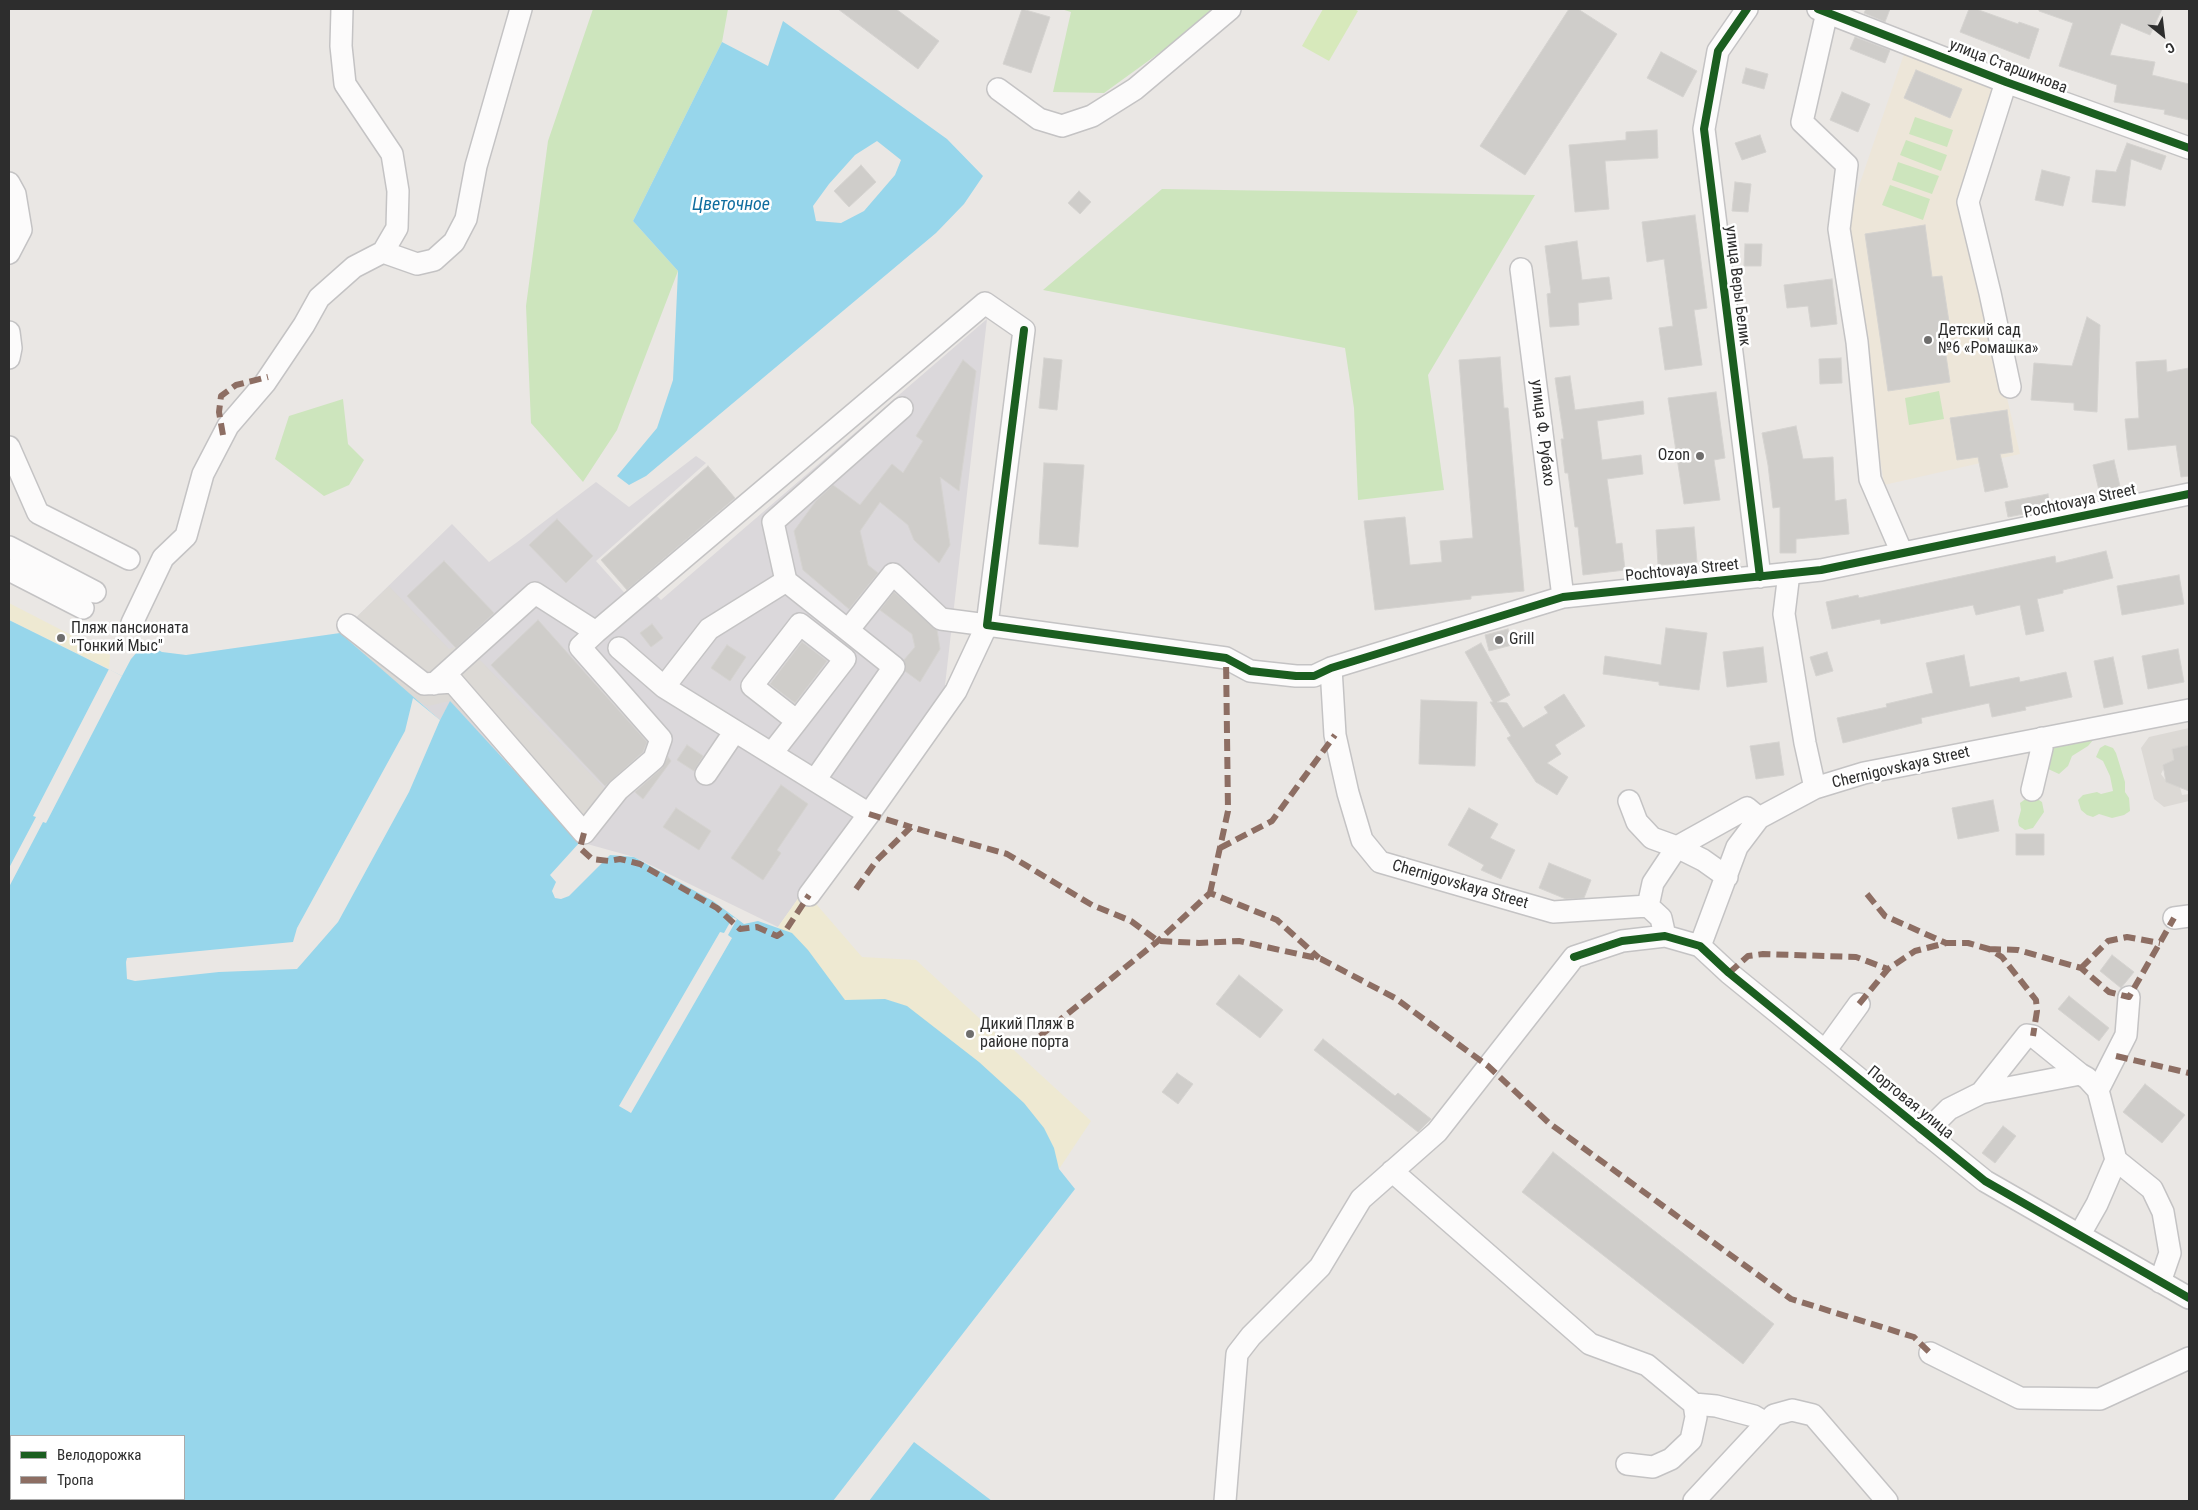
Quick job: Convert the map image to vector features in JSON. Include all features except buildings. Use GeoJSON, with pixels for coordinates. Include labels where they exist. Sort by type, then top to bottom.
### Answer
{"type":"FeatureCollection","features":[{"type":"Feature","properties":{"kind":"street"},"geometry":{"type":"LineString","coordinates":[[132,623],[163,558],[186,536],[203,474],[228,426],[265,383],[320,298],[354,267],[383,252],[397,228],[398,190],[392,154],[345,84],[341,46],[342,9]]}},
{"type":"Feature","properties":{"kind":"street"},"geometry":{"type":"LineString","coordinates":[[383,252],[418,264],[434,260],[454,242],[466,219],[476,166],[521,9]]}},
{"type":"Feature","properties":{"kind":"street"},"geometry":{"type":"LineString","coordinates":[[998,89],[1039,119],[1062,126],[1092,116],[1135,89],[1230,9]]}},
{"type":"Feature","properties":{"kind":"street","name":"улица Веры Белик"},"geometry":{"type":"LineString","coordinates":[[1747,9],[1718,52],[1704,129],[1760,576]]}},
{"type":"Feature","properties":{"kind":"street"},"geometry":{"type":"LineString","coordinates":[[1823,10],[1802,122],[1847,164],[1839,229],[1857,342],[1870,479],[1902,553]]}},
{"type":"Feature","properties":{"kind":"street","name":"улица Старшинова"},"geometry":{"type":"LineString","coordinates":[[1823,10],[2006,82],[2189,148]]}},
{"type":"Feature","properties":{"kind":"street"},"geometry":{"type":"LineString","coordinates":[[2006,82],[1968,202],[1990,292],[2010,387]]}},
{"type":"Feature","properties":{"kind":"street"},"geometry":{"type":"LineString","coordinates":[[9,183],[15,194],[21,230],[9,253]]}},
{"type":"Feature","properties":{"kind":"street","name":"улица Ф. Рубахо"},"geometry":{"type":"LineString","coordinates":[[1521,269],[1563,598]]}},
{"type":"Feature","properties":{"kind":"street"},"geometry":{"type":"LineString","coordinates":[[348,625],[424,684],[453,682],[584,833],[618,790],[654,759],[661,739],[580,648],[596,632],[985,303],[1024,330],[987,625],[956,692],[809,895]]}},
{"type":"Feature","properties":{"kind":"street"},"geometry":{"type":"LineString","coordinates":[[9,332],[11,348],[9,358]]}},
{"type":"Feature","properties":{"kind":"street"},"geometry":{"type":"LineString","coordinates":[[815,780],[894,667],[849,629],[786,581],[773,522],[902,408]]}},
{"type":"Feature","properties":{"kind":"street"},"geometry":{"type":"LineString","coordinates":[[9,447],[38,513],[130,559]]}},
{"type":"Feature","properties":{"kind":"street","name":"Pochtovaya Street"},"geometry":{"type":"LineString","coordinates":[[849,629],[893,574],[942,619],[1226,658],[1250,671],[1314,676],[1331,668],[1563,598],[1821,570],[2189,494]]}},
{"type":"Feature","properties":{"kind":"street"},"geometry":{"type":"LineString","coordinates":[[9,547],[89,600],[9,570]]}},
{"type":"Feature","properties":{"kind":"street"},"geometry":{"type":"LineString","coordinates":[[1789,573],[1784,614],[1805,743],[1815,788]]}},
{"type":"Feature","properties":{"kind":"street"},"geometry":{"type":"LineString","coordinates":[[664,687],[709,629],[786,581]]}},
{"type":"Feature","properties":{"kind":"street"},"geometry":{"type":"LineString","coordinates":[[434,684],[535,593],[596,632]]}},
{"type":"Feature","properties":{"kind":"street"},"geometry":{"type":"LineString","coordinates":[[772,753],[797,721],[845,659],[800,624],[752,686],[797,721]]}},
{"type":"Feature","properties":{"kind":"street"},"geometry":{"type":"LineString","coordinates":[[619,648],[664,687],[869,814]]}},
{"type":"Feature","properties":{"kind":"street","name":"Chernigovskaya Street"},"geometry":{"type":"LineString","coordinates":[[1331,668],[1335,735],[1348,793],[1362,840],[1380,862],[1553,912],[1648,906]]}},
{"type":"Feature","properties":{"kind":"street","name":"Chernigovskaya Street"},"geometry":{"type":"LineString","coordinates":[[1700,946],[1738,847],[1759,818],[1815,788],[1864,773],[2189,710]]}},
{"type":"Feature","properties":{"kind":"street"},"geometry":{"type":"LineString","coordinates":[[706,774],[736,731]]}},
{"type":"Feature","properties":{"kind":"street"},"geometry":{"type":"LineString","coordinates":[[2032,790],[2042,748],[2042,738]]}},
{"type":"Feature","properties":{"kind":"street"},"geometry":{"type":"LineString","coordinates":[[1629,801],[1637,822],[1652,838],[1677,847],[1703,860],[1727,877]]}},
{"type":"Feature","properties":{"kind":"street"},"geometry":{"type":"LineString","coordinates":[[1665,936],[1661,918],[1648,906],[1653,882],[1677,847],[1747,808],[1759,818]]}},
{"type":"Feature","properties":{"kind":"street","name":"Портовая улица"},"geometry":{"type":"LineString","coordinates":[[1392,1171],[1437,1132],[1574,957],[1622,941],[1665,936],[1700,946],[1729,973],[1985,1181],[2189,1298]]}},
{"type":"Feature","properties":{"kind":"street"},"geometry":{"type":"LineString","coordinates":[[2098,1090],[2126,1035],[2129,997]]}},
{"type":"Feature","properties":{"kind":"street"},"geometry":{"type":"LineString","coordinates":[[1825,1051],[1859,1004]]}},
{"type":"Feature","properties":{"kind":"street"},"geometry":{"type":"LineString","coordinates":[[1981,1092],[2027,1035],[2033,1036],[2087,1078],[2098,1090],[2116,1160],[2152,1189],[2163,1212],[2170,1253],[2160,1282]]}},
{"type":"Feature","properties":{"kind":"street"},"geometry":{"type":"LineString","coordinates":[[1925,1133],[1949,1109],[1981,1092],[2080,1074]]}},
{"type":"Feature","properties":{"kind":"street"},"geometry":{"type":"LineString","coordinates":[[2080,1234],[2097,1204],[2116,1160]]}},
{"type":"Feature","properties":{"kind":"street"},"geometry":{"type":"LineString","coordinates":[[1225,1501],[1237,1354],[1251,1336],[1320,1267],[1361,1199],[1392,1171],[1590,1344],[1647,1365],[1694,1404],[1716,1406],[1754,1416],[1766,1423]]}},
{"type":"Feature","properties":{"kind":"street"},"geometry":{"type":"LineString","coordinates":[[1930,1353],[2020,1398],[2100,1398],[2189,1358]]}},
{"type":"Feature","properties":{"kind":"street"},"geometry":{"type":"LineString","coordinates":[[1627,1464],[1653,1467],[1672,1459],[1691,1440],[1696,1417],[1694,1404]]}},
{"type":"Feature","properties":{"kind":"street"},"geometry":{"type":"LineString","coordinates":[[1694,1501],[1774,1415],[1792,1410],[1813,1415],[1887,1501]]}},
{"type":"Feature","properties":{"kind":"shaded area","name":"Детский сад №6 «Ромашка»"},"geometry":{"type":"Polygon","coordinates":[[[1905,51],[1998,87],[1962,203],[2020,454],[1884,485],[1845,227],[1905,51]]]}},
{"type":"Feature","properties":{"kind":"shaded area"},"geometry":{"type":"Polygon","coordinates":[[[987,319],[944,694],[778,927],[634,857],[580,842],[450,702],[440,720],[340,633],[452,524],[489,562],[596,482],[629,507],[696,456],[706,463],[596,561],[630,599],[646,585],[661,600],[987,319]]]}},
{"type":"Feature","properties":{"kind":"shaded area"},"geometry":{"type":"Polygon","coordinates":[[[389,586],[449,649],[462,644],[482,662],[609,793],[584,833],[450,701],[428,706],[413,698],[340,633],[389,586]]]}},
{"type":"Feature","properties":{"kind":"shaded area"},"geometry":{"type":"Polygon","coordinates":[[[2189,728],[2189,745],[2172,749],[2174,761],[2166,764],[2161,774],[2167,782],[2179,783],[2182,795],[2189,794],[2189,801],[2164,807],[2154,799],[2141,748],[2149,737],[2189,728]]]}},
{"type":"Feature","properties":{"kind":"green space"},"geometry":{"type":"Polygon","coordinates":[[[593,9],[728,9],[722,42],[633,221],[678,271],[617,430],[583,482],[531,423],[526,306],[548,141],[593,9]]]}},
{"type":"Feature","properties":{"kind":"green space"},"geometry":{"type":"Polygon","coordinates":[[[1061,9],[1220,9],[1104,93],[1053,92],[1071,12],[1061,9]]]}},
{"type":"Feature","properties":{"kind":"green space"},"geometry":{"type":"Polygon","coordinates":[[[1323,9],[1354,9],[1358,11],[1329,61],[1302,46],[1323,9]]]}},
{"type":"Feature","properties":{"kind":"green space"},"geometry":{"type":"Polygon","coordinates":[[[1915,117],[1953,130],[1947,147],[1909,134],[1915,117]]]}},
{"type":"Feature","properties":{"kind":"green space"},"geometry":{"type":"Polygon","coordinates":[[[1906,140],[1947,155],[1941,171],[1900,155],[1906,140]]]}},
{"type":"Feature","properties":{"kind":"green space"},"geometry":{"type":"Polygon","coordinates":[[[1898,162],[1939,176],[1932,194],[1892,180],[1898,162]]]}},
{"type":"Feature","properties":{"kind":"green space"},"geometry":{"type":"Polygon","coordinates":[[[1890,185],[1930,199],[1923,220],[1882,205],[1890,185]]]}},
{"type":"Feature","properties":{"kind":"green space"},"geometry":{"type":"Polygon","coordinates":[[[1162,189],[1535,195],[1428,375],[1444,490],[1358,500],[1354,408],[1345,348],[1043,290],[1162,189]]]}},
{"type":"Feature","properties":{"kind":"green space"},"geometry":{"type":"Polygon","coordinates":[[[1939,391],[1944,419],[1909,425],[1905,398],[1939,391]]]}},
{"type":"Feature","properties":{"kind":"green space"},"geometry":{"type":"Polygon","coordinates":[[[343,399],[348,444],[364,460],[349,485],[324,496],[275,459],[289,416],[343,399]]]}},
{"type":"Feature","properties":{"kind":"green space"},"geometry":{"type":"Polygon","coordinates":[[[2094,739],[2088,746],[2072,756],[2068,766],[2059,774],[2046,768],[2052,747],[2094,739]]]}},
{"type":"Feature","properties":{"kind":"green space"},"geometry":{"type":"Polygon","coordinates":[[[2105,745],[2113,748],[2116,753],[2125,782],[2125,792],[2129,798],[2130,811],[2124,815],[2112,818],[2099,814],[2093,817],[2087,815],[2081,810],[2078,800],[2083,795],[2113,791],[2110,776],[2103,761],[2096,757],[2100,748],[2105,745]]]}},
{"type":"Feature","properties":{"kind":"green space"},"geometry":{"type":"Polygon","coordinates":[[[2031,795],[2042,802],[2044,812],[2033,828],[2025,830],[2019,826],[2018,821],[2021,810],[2020,803],[2031,795]]]}},
{"type":"Feature","properties":{"kind":"sand","name":"Пляж пансионата \"Тонкий Мыс\""},"geometry":{"type":"Polygon","coordinates":[[[9,603],[110,655],[109,669],[9,620],[9,603]]]}},
{"type":"Feature","properties":{"kind":"sand","name":"Дикий Пляж в районе порта"},"geometry":{"type":"Polygon","coordinates":[[[804,890],[862,957],[916,960],[1091,1121],[1059,1169],[845,1000],[778,927],[804,890]]]}},
{"type":"Feature","properties":{"kind":"water","name":"Цветочное"},"geometry":{"type":"Polygon","coordinates":[[[783,21],[947,139],[983,176],[964,204],[936,233],[646,476],[629,485],[617,476],[657,428],[673,380],[678,271],[633,221],[722,42],[768,66],[783,21]],[[877,141],[855,155],[829,184],[813,206],[816,221],[841,223],[864,211],[895,175],[901,160],[877,141]]]}},
{"type":"Feature","properties":{"kind":"water"},"geometry":{"type":"Polygon","coordinates":[[[9,620],[122,676],[131,659],[145,643],[162,652],[186,655],[340,633],[440,720],[450,701],[580,842],[550,875],[556,882],[552,891],[555,898],[561,899],[569,896],[610,855],[634,857],[713,901],[744,924],[758,921],[792,933],[808,950],[845,1000],[885,999],[907,1006],[979,1062],[1024,1103],[1044,1128],[1054,1148],[1059,1169],[1075,1189],[833,1501],[9,1501],[9,620]]]}},
{"type":"Feature","properties":{"kind":"water"},"geometry":{"type":"Polygon","coordinates":[[[914,1442],[992,1501],[869,1501],[914,1442]]]}},
{"type":"Feature","properties":{"kind":"pier"},"geometry":{"type":"Polygon","coordinates":[[[109,669],[122,676],[46,823],[43,822],[9,887],[9,868],[36,817],[33,816],[109,669]]]}},
{"type":"Feature","properties":{"kind":"pier"},"geometry":{"type":"Polygon","coordinates":[[[413,698],[440,720],[409,792],[338,922],[297,969],[219,972],[135,981],[127,979],[127,958],[293,942],[297,928],[405,731],[413,698]]]}},
{"type":"Feature","properties":{"kind":"pier"},"geometry":{"type":"Polygon","coordinates":[[[733,917],[737,919],[728,935],[732,938],[631,1113],[619,1106],[720,932],[724,933],[733,917]]]}},
{"type":"Feature","properties":{"kind":"marked path"},"geometry":{"type":"LineString","coordinates":[[223,435],[219,412],[221,396],[236,385],[268,377]]}},
{"type":"Feature","properties":{"kind":"marked path"},"geometry":{"type":"LineString","coordinates":[[1210,893],[1228,811],[1226,658]]}},
{"type":"Feature","properties":{"kind":"marked path"},"geometry":{"type":"LineString","coordinates":[[1220,848],[1272,821],[1335,735]]}},
{"type":"Feature","properties":{"kind":"marked path"},"geometry":{"type":"LineString","coordinates":[[869,814],[911,827]]}},
{"type":"Feature","properties":{"kind":"marked path"},"geometry":{"type":"LineString","coordinates":[[856,889],[877,860],[911,827],[1007,854],[1092,905],[1131,921],[1158,941],[1199,943],[1239,941],[1321,959],[1395,998],[1488,1066],[1549,1123],[1791,1299],[1914,1337],[1930,1353]]}},
{"type":"Feature","properties":{"kind":"marked path"},"geometry":{"type":"LineString","coordinates":[[584,833],[580,848],[592,859],[609,861],[620,859],[640,864],[717,908],[740,929],[757,927],[777,936],[786,930],[809,895]]}},
{"type":"Feature","properties":{"kind":"marked path"},"geometry":{"type":"LineString","coordinates":[[1040,1036],[1158,941],[1210,893],[1277,920],[1319,958]]}},
{"type":"Feature","properties":{"kind":"marked path"},"geometry":{"type":"LineString","coordinates":[[1867,894],[1885,916],[1946,943]]}},
{"type":"Feature","properties":{"kind":"marked path"},"geometry":{"type":"LineString","coordinates":[[1989,949],[2018,950],[2081,968],[2109,992],[2129,997],[2174,918]]}},
{"type":"Feature","properties":{"kind":"marked path"},"geometry":{"type":"LineString","coordinates":[[2081,968],[2108,941],[2127,937],[2160,943]]}},
{"type":"Feature","properties":{"kind":"marked path"},"geometry":{"type":"LineString","coordinates":[[1859,1004],[1888,969],[1915,951],[1946,943],[1968,943],[1989,949],[2002,957],[2036,1000],[2037,1011],[2033,1036]]}},
{"type":"Feature","properties":{"kind":"marked path"},"geometry":{"type":"LineString","coordinates":[[1729,973],[1748,956],[1763,954],[1856,957],[1888,969]]}},
{"type":"Feature","properties":{"kind":"marked path"},"geometry":{"type":"LineString","coordinates":[[2116,1056],[2189,1073]]}},
{"type":"Feature","properties":{"kind":"cycle path"},"geometry":{"type":"LineString","coordinates":[[1747,9],[1718,51],[1704,129],[1760,577]]}},
{"type":"Feature","properties":{"kind":"cycle path"},"geometry":{"type":"LineString","coordinates":[[1818,9],[2006,82],[2189,148]]}},
{"type":"Feature","properties":{"kind":"cycle path"},"geometry":{"type":"LineString","coordinates":[[1024,330],[987,625],[1226,658],[1250,671],[1314,676],[1331,668],[1563,597],[1821,570],[2189,494]]}},
{"type":"Feature","properties":{"kind":"cycle path"},"geometry":{"type":"LineString","coordinates":[[1574,957],[1622,941],[1665,936],[1700,946],[1729,973],[1985,1181],[2189,1298]]}},
{"type":"Feature","properties":{"kind":"place","name":"Детский сад №6 «Ромашка»"},"geometry":{"type":"Point","coordinates":[1928,340]}},
{"type":"Feature","properties":{"kind":"place","name":"Ozon"},"geometry":{"type":"Point","coordinates":[1700,456]}},
{"type":"Feature","properties":{"kind":"place","name":"Пляж пансионата \"Тонкий Мыс\""},"geometry":{"type":"Point","coordinates":[61,638]}},
{"type":"Feature","properties":{"kind":"place","name":"Grill"},"geometry":{"type":"Point","coordinates":[1499,640]}},
{"type":"Feature","properties":{"kind":"place","name":"Дикий Пляж в районе порта"},"geometry":{"type":"Point","coordinates":[970,1034]}}]}
